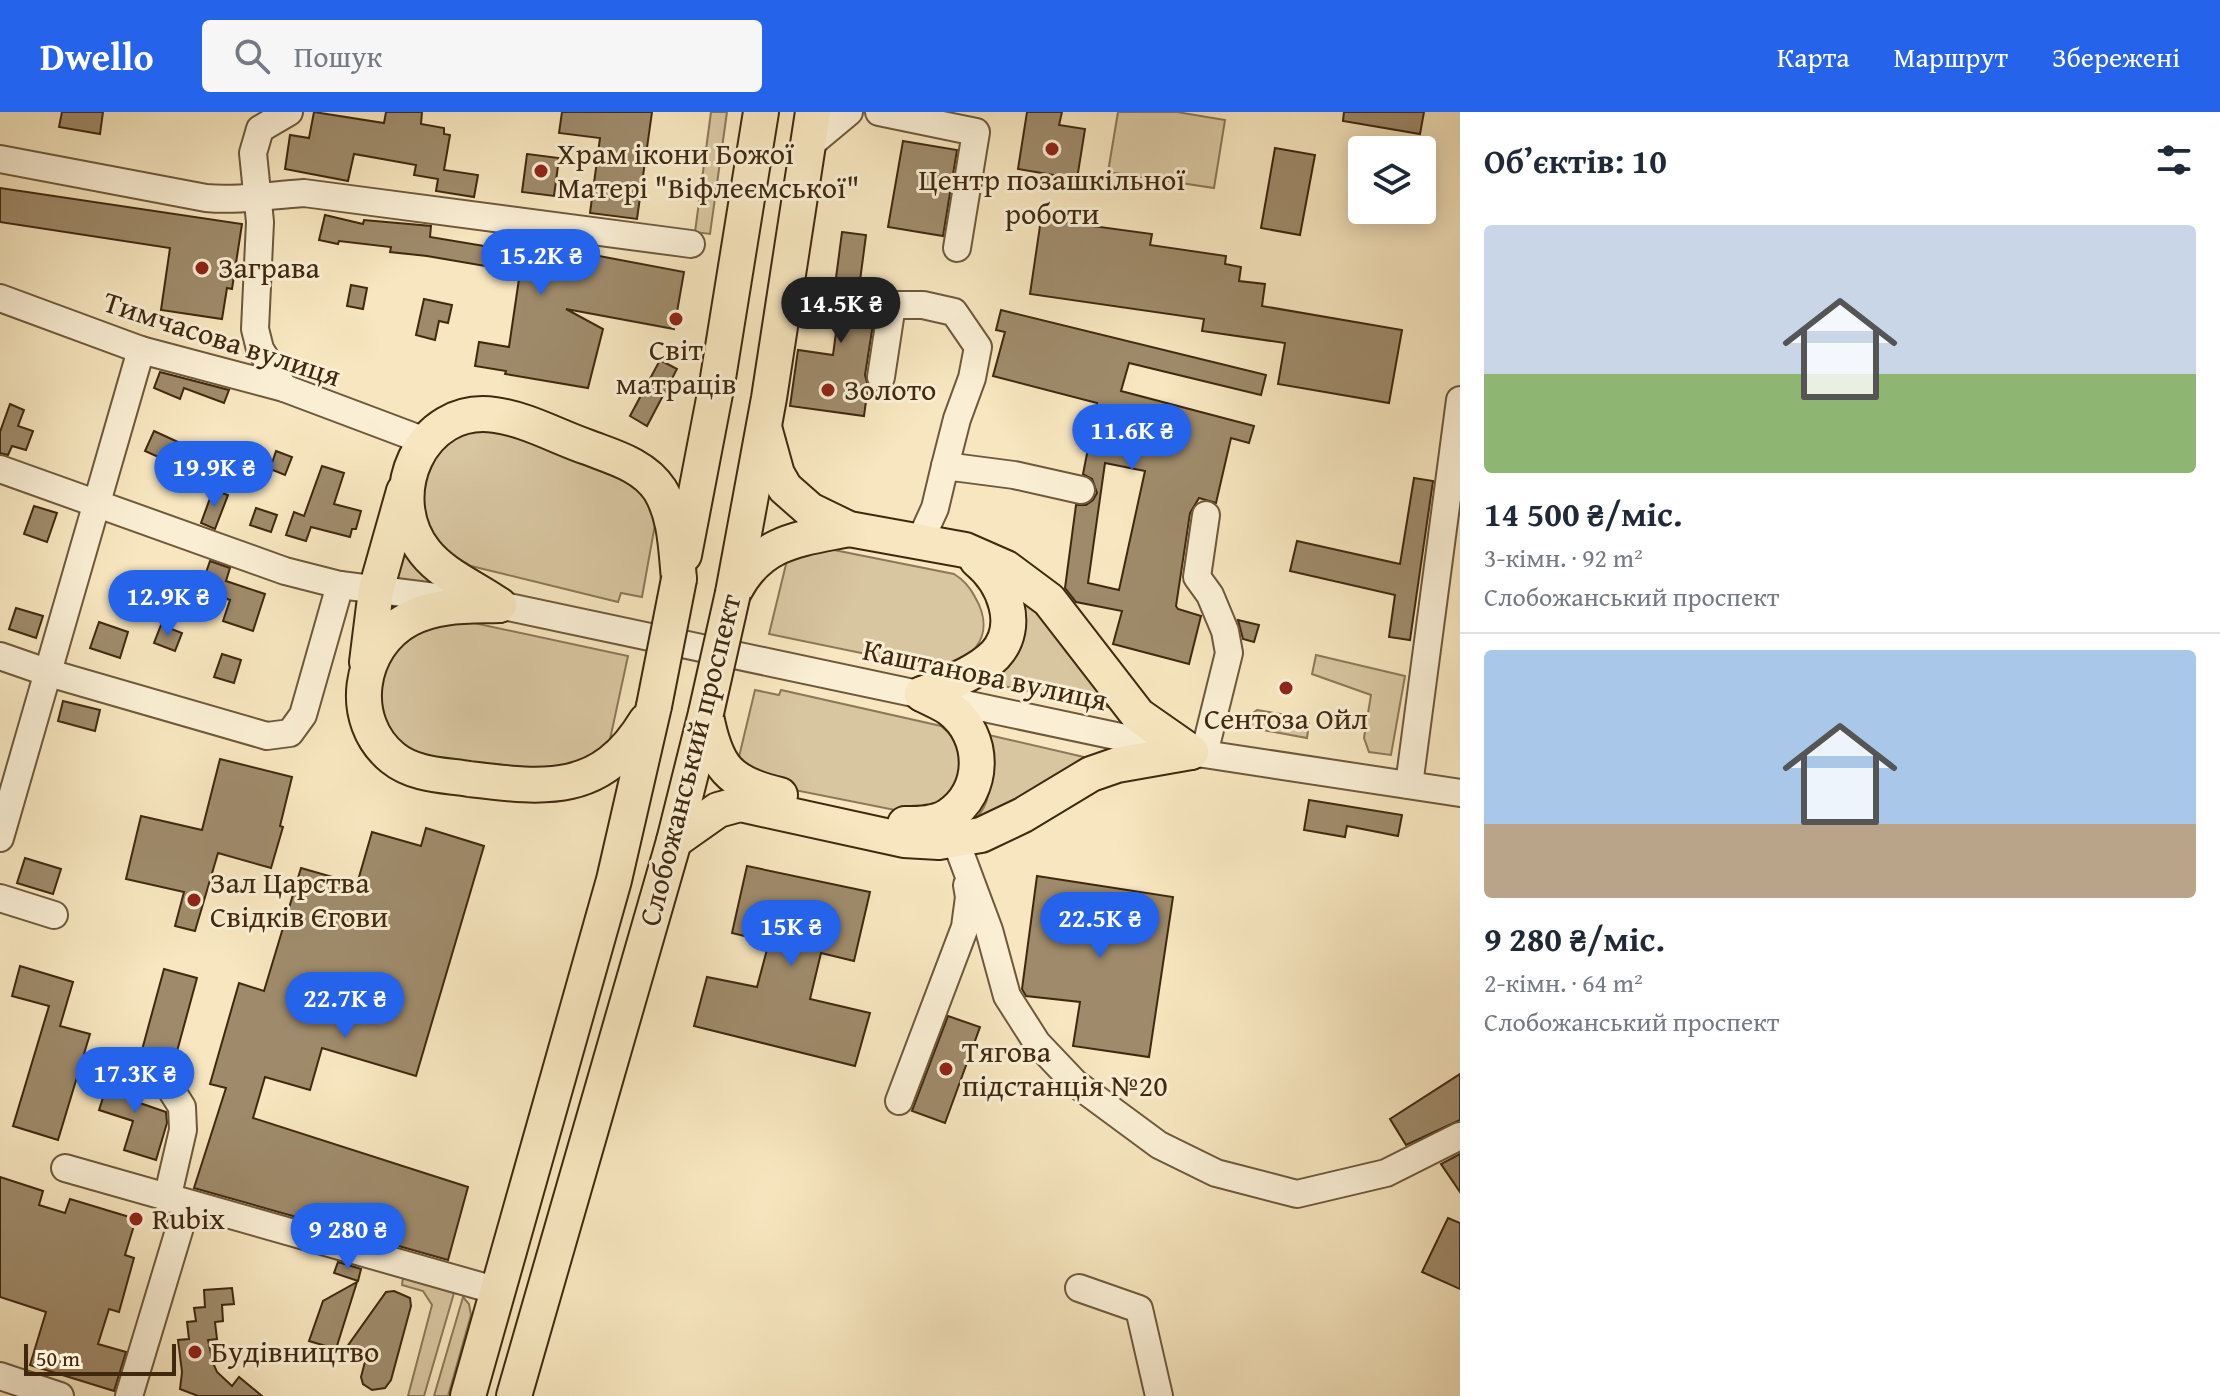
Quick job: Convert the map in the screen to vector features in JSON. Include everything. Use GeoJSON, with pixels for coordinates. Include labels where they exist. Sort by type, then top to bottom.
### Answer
{"type":"FeatureCollection","features":[{"type":"Feature","properties":{"kind":"main road","name":"Слобожанський проспект"},"geometry":{"type":"LineString","coordinates":[[468,1396],[614,880],[654,706],[718,378],[761,112]]}},
{"type":"Feature","properties":{"kind":"main road","name":"Слобожанський проспект"},"geometry":{"type":"LineString","coordinates":[[514,1396],[674,841],[706,713],[733,593],[764,427],[813,112]]}},
{"type":"Feature","properties":{"kind":"main road"},"geometry":{"type":"LineString","coordinates":[[654,706],[634,741],[597,771],[561,784],[521,785],[421,772],[407,767],[392,758],[374,738],[364,698],[376,590],[411,466],[425,441],[444,426],[478,414],[494,415],[638,468],[651,479],[667,506],[674,533],[679,579]]}},
{"type":"Feature","properties":{"kind":"main road"},"geometry":{"type":"LineString","coordinates":[[764,427],[777,474],[785,488],[810,510],[849,529],[965,550],[1006,568],[1036,589],[1070,626],[1138,715],[1198,753]]}},
{"type":"Feature","properties":{"kind":"main road"},"geometry":{"type":"LineString","coordinates":[[406,485],[411,524],[425,552],[440,567],[499,605]]}},
{"type":"Feature","properties":{"kind":"main road"},"geometry":{"type":"LineString","coordinates":[[733,593],[744,572],[766,553],[794,541],[849,529]]}},
{"type":"Feature","properties":{"kind":"main road"},"geometry":{"type":"LineString","coordinates":[[922,694],[977,668],[995,654],[1006,636],[1009,611],[1001,589],[987,568],[965,550]]}},
{"type":"Feature","properties":{"kind":"main road"},"geometry":{"type":"LineString","coordinates":[[365,678],[379,645],[391,631],[408,619],[441,608],[499,605]]}},
{"type":"Feature","properties":{"kind":"main road"},"geometry":{"type":"LineString","coordinates":[[706,713],[713,750],[730,774],[753,789],[904,824],[928,823],[946,818],[967,801],[975,785],[978,759],[971,733],[951,709],[922,694]]}},
{"type":"Feature","properties":{"kind":"main road"},"geometry":{"type":"LineString","coordinates":[[674,841],[718,810],[740,804],[904,840],[939,842],[959,850],[1091,774],[1117,765],[1198,753]]}},
{"type":"Feature","properties":{"kind":"street"},"geometry":{"type":"LineString","coordinates":[[252,112],[284,114]]}},
{"type":"Feature","properties":{"kind":"street"},"geometry":{"type":"LineString","coordinates":[[807,147],[849,112]]}},
{"type":"Feature","properties":{"kind":"street"},"geometry":{"type":"LineString","coordinates":[[879,112],[976,132],[957,248]]}},
{"type":"Feature","properties":{"kind":"street"},"geometry":{"type":"LineString","coordinates":[[284,114],[260,129],[253,153],[260,222],[255,329],[260,349],[284,388]]}},
{"type":"Feature","properties":{"kind":"street"},"geometry":{"type":"LineString","coordinates":[[0,159],[206,198],[233,200],[304,193],[691,244]]}},
{"type":"Feature","properties":{"kind":"street","name":"Тимчасова вулиця"},"geometry":{"type":"LineString","coordinates":[[0,298],[141,350],[284,388],[425,441]]}},
{"type":"Feature","properties":{"kind":"street"},"geometry":{"type":"LineString","coordinates":[[881,377],[892,305],[923,305],[954,312],[978,347],[935,508],[920,541]]}},
{"type":"Feature","properties":{"kind":"street"},"geometry":{"type":"LineString","coordinates":[[1,832],[141,350]]}},
{"type":"Feature","properties":{"kind":"street"},"geometry":{"type":"LineString","coordinates":[[1409,785],[1460,400]]}},
{"type":"Feature","properties":{"kind":"street"},"geometry":{"type":"LineString","coordinates":[[945,466],[1014,475],[1081,490]]}},
{"type":"Feature","properties":{"kind":"street","name":"Каштанова вулиця"},"geometry":{"type":"LineString","coordinates":[[0,469],[285,571],[340,585],[499,605],[1198,753],[1460,793]]}},
{"type":"Feature","properties":{"kind":"street"},"geometry":{"type":"LineString","coordinates":[[1198,753],[1229,653],[1225,631],[1215,607],[1197,577],[1206,515]]}},
{"type":"Feature","properties":{"kind":"street"},"geometry":{"type":"LineString","coordinates":[[0,656],[267,736],[290,733],[303,715],[340,585]]}},
{"type":"Feature","properties":{"kind":"street"},"geometry":{"type":"LineString","coordinates":[[899,1101],[965,927],[969,897],[959,850]]}},
{"type":"Feature","properties":{"kind":"street"},"geometry":{"type":"LineString","coordinates":[[959,850],[989,930],[1007,996],[1037,1043],[1075,1083],[1159,1145],[1216,1173],[1297,1194],[1386,1173],[1460,1136]]}},
{"type":"Feature","properties":{"kind":"street"},"geometry":{"type":"LineString","coordinates":[[0,898],[54,915]]}},
{"type":"Feature","properties":{"kind":"street"},"geometry":{"type":"LineString","coordinates":[[129,1396],[177,1201],[182,1107],[165,1080]]}},
{"type":"Feature","properties":{"kind":"street"},"geometry":{"type":"LineString","coordinates":[[65,1168],[498,1291]]}},
{"type":"Feature","properties":{"kind":"street"},"geometry":{"type":"LineString","coordinates":[[1079,1288],[1139,1309],[1159,1396]]}},
{"type":"Feature","properties":{"kind":"street"},"geometry":{"type":"LineString","coordinates":[[0,1376],[60,1396]]}},
{"type":"Feature","properties":{"kind":"shaded area"},"geometry":{"type":"Polygon","coordinates":[[[711,112],[727,112],[710,234],[695,232],[711,112]]]}},
{"type":"Feature","properties":{"kind":"shaded area"},"geometry":{"type":"Polygon","coordinates":[[[1118,112],[1177,112],[1225,120],[1214,188],[1108,172],[1118,112]]]}},
{"type":"Feature","properties":{"kind":"shaded area"},"geometry":{"type":"Polygon","coordinates":[[[503,430],[626,477],[643,491],[656,519],[642,597],[621,593],[618,602],[471,566],[444,551],[428,534],[419,488],[438,449],[462,433],[503,430]]]}},
{"type":"Feature","properties":{"kind":"shaded area"},"geometry":{"type":"Polygon","coordinates":[[[399,539],[452,586],[389,580],[399,539]]]}},
{"type":"Feature","properties":{"kind":"shaded area"},"geometry":{"type":"Polygon","coordinates":[[[819,547],[954,574],[969,587],[982,612],[982,637],[967,655],[956,661],[929,667],[769,634],[789,552],[819,547]]]}},
{"type":"Feature","properties":{"kind":"shaded area"},"geometry":{"type":"Polygon","coordinates":[[[1003,579],[1041,608],[1108,707],[988,683],[1003,671],[1017,648],[1016,624],[1003,579]]]}},
{"type":"Feature","properties":{"kind":"shaded area"},"geometry":{"type":"Polygon","coordinates":[[[460,620],[628,656],[609,744],[596,755],[552,776],[415,757],[397,746],[375,703],[374,687],[407,632],[460,620]]]}},
{"type":"Feature","properties":{"kind":"shaded area"},"geometry":{"type":"Polygon","coordinates":[[[1316,655],[1405,676],[1391,755],[1369,752],[1364,738],[1371,695],[1312,674],[1316,655]]]}},
{"type":"Feature","properties":{"kind":"shaded area"},"geometry":{"type":"Polygon","coordinates":[[[755,690],[779,695],[781,690],[941,726],[956,739],[964,758],[950,801],[915,814],[760,783],[738,761],[755,690]]]}},
{"type":"Feature","properties":{"kind":"shaded area"},"geometry":{"type":"Polygon","coordinates":[[[1257,710],[1304,718],[1309,723],[1307,738],[1246,727],[1245,719],[1257,710]]]}},
{"type":"Feature","properties":{"kind":"shaded area"},"geometry":{"type":"Polygon","coordinates":[[[980,733],[1084,757],[1007,813],[954,831],[976,818],[987,799],[989,777],[980,733]]]}},
{"type":"Feature","properties":{"kind":"shaded area"},"geometry":{"type":"Polygon","coordinates":[[[403,1277],[454,1293],[424,1396],[408,1396],[432,1305],[423,1291],[402,1285],[403,1277]]]}},
{"type":"Feature","properties":{"kind":"shaded area"},"geometry":{"type":"Polygon","coordinates":[[[463,1297],[469,1304],[471,1315],[448,1396],[434,1396],[463,1297]]]}},
{"type":"Feature","properties":{"kind":"building"},"geometry":{"type":"Polygon","coordinates":[[[62,112],[103,112],[100,134],[59,127],[62,112]]]}},
{"type":"Feature","properties":{"kind":"building"},"geometry":{"type":"Polygon","coordinates":[[[314,112],[384,123],[386,112],[422,112],[421,124],[444,128],[444,134],[450,135],[444,170],[478,175],[474,197],[436,191],[438,179],[414,175],[416,165],[354,154],[348,181],[285,169],[290,135],[309,138],[314,112]]]}},
{"type":"Feature","properties":{"kind":"building"},"geometry":{"type":"Polygon","coordinates":[[[562,112],[652,112],[637,219],[590,213],[600,138],[559,133],[562,112]]]}},
{"type":"Feature","properties":{"kind":"building","name":"Центр позашкільної роботи"},"geometry":{"type":"Polygon","coordinates":[[[1027,112],[1062,112],[1059,125],[1085,129],[1077,179],[1018,169],[1027,112]]]}},
{"type":"Feature","properties":{"kind":"building"},"geometry":{"type":"Polygon","coordinates":[[[1344,112],[1424,112],[1420,134],[1343,121],[1344,112]]]}},
{"type":"Feature","properties":{"kind":"building"},"geometry":{"type":"Polygon","coordinates":[[[903,141],[957,150],[943,236],[888,227],[903,141]]]}},
{"type":"Feature","properties":{"kind":"building"},"geometry":{"type":"Polygon","coordinates":[[[1275,148],[1315,155],[1300,235],[1261,228],[1275,148]]]}},
{"type":"Feature","properties":{"kind":"building","name":"Храм ікони Божої Матері \"Віфлеємської\""},"geometry":{"type":"Polygon","coordinates":[[[527,154],[559,158],[554,196],[522,192],[527,154]]]}},
{"type":"Feature","properties":{"kind":"building"},"geometry":{"type":"Polygon","coordinates":[[[0,188],[242,224],[232,289],[227,288],[222,319],[161,310],[170,248],[0,222],[0,188]]]}},
{"type":"Feature","properties":{"kind":"building"},"geometry":{"type":"Polygon","coordinates":[[[325,215],[363,224],[364,220],[431,226],[430,237],[560,256],[562,249],[684,272],[674,329],[566,309],[603,329],[588,388],[475,366],[479,342],[509,347],[520,272],[390,252],[391,247],[319,240],[325,215]]]}},
{"type":"Feature","properties":{"kind":"building"},"geometry":{"type":"Polygon","coordinates":[[[1041,219],[1152,234],[1150,245],[1226,256],[1225,264],[1241,267],[1239,281],[1265,284],[1262,306],[1402,330],[1389,403],[1278,384],[1285,343],[1202,331],[1204,319],[1030,294],[1041,219]]]}},
{"type":"Feature","properties":{"kind":"building"},"geometry":{"type":"Polygon","coordinates":[[[842,232],[866,235],[858,296],[877,299],[865,375],[868,386],[864,416],[790,406],[798,350],[833,355],[843,279],[836,278],[842,232]]]}},
{"type":"Feature","properties":{"kind":"building"},"geometry":{"type":"Polygon","coordinates":[[[351,285],[367,288],[363,309],[347,306],[351,285]]]}},
{"type":"Feature","properties":{"kind":"building"},"geometry":{"type":"Polygon","coordinates":[[[424,299],[452,305],[448,323],[439,321],[435,340],[416,335],[424,299]]]}},
{"type":"Feature","properties":{"kind":"building"},"geometry":{"type":"Polygon","coordinates":[[[1001,310],[1266,375],[1261,395],[1129,363],[1121,391],[1254,426],[1249,443],[1231,438],[1216,503],[1199,498],[1190,513],[1176,606],[1201,616],[1189,664],[1113,644],[1122,611],[1076,602],[1065,588],[1076,505],[1086,505],[1097,493],[1092,479],[1083,474],[1097,403],[993,376],[1005,332],[996,330],[1001,310]],[[1105,463],[1088,583],[1119,590],[1145,471],[1105,463]]]}},
{"type":"Feature","properties":{"kind":"building"},"geometry":{"type":"Polygon","coordinates":[[[660,360],[677,369],[647,426],[630,416],[660,360]]]}},
{"type":"Feature","properties":{"kind":"building"},"geometry":{"type":"Polygon","coordinates":[[[160,372],[229,390],[224,403],[184,388],[180,399],[154,388],[160,372]]]}},
{"type":"Feature","properties":{"kind":"building"},"geometry":{"type":"Polygon","coordinates":[[[10,404],[24,410],[18,426],[33,431],[26,450],[12,446],[8,455],[0,453],[0,432],[10,404]]]}},
{"type":"Feature","properties":{"kind":"building"},"geometry":{"type":"Polygon","coordinates":[[[154,431],[202,453],[194,473],[145,451],[154,431]]]}},
{"type":"Feature","properties":{"kind":"building"},"geometry":{"type":"Polygon","coordinates":[[[276,451],[292,457],[285,475],[270,469],[276,451]]]}},
{"type":"Feature","properties":{"kind":"building"},"geometry":{"type":"Polygon","coordinates":[[[322,466],[344,473],[334,504],[361,511],[356,529],[352,529],[350,537],[311,527],[306,541],[286,535],[294,512],[304,516],[322,466]]]}},
{"type":"Feature","properties":{"kind":"building"},"geometry":{"type":"Polygon","coordinates":[[[1414,478],[1433,481],[1410,640],[1389,637],[1395,595],[1290,571],[1297,541],[1400,564],[1414,478]]]}},
{"type":"Feature","properties":{"kind":"building"},"geometry":{"type":"Polygon","coordinates":[[[213,490],[228,495],[215,529],[201,523],[213,490]]]}},
{"type":"Feature","properties":{"kind":"building"},"geometry":{"type":"Polygon","coordinates":[[[34,506],[57,513],[47,542],[24,534],[34,506]]]}},
{"type":"Feature","properties":{"kind":"building"},"geometry":{"type":"Polygon","coordinates":[[[256,508],[277,515],[271,532],[250,525],[256,508]]]}},
{"type":"Feature","properties":{"kind":"building"},"geometry":{"type":"Polygon","coordinates":[[[210,561],[230,568],[226,581],[265,594],[253,631],[223,621],[230,600],[200,590],[210,561]]]}},
{"type":"Feature","properties":{"kind":"building"},"geometry":{"type":"Polygon","coordinates":[[[16,608],[43,616],[36,638],[9,629],[16,608]]]}},
{"type":"Feature","properties":{"kind":"building"},"geometry":{"type":"Polygon","coordinates":[[[1238,620],[1259,625],[1254,642],[1243,639],[1238,620]]]}},
{"type":"Feature","properties":{"kind":"building"},"geometry":{"type":"Polygon","coordinates":[[[99,622],[128,632],[120,658],[90,648],[99,622]]]}},
{"type":"Feature","properties":{"kind":"building"},"geometry":{"type":"Polygon","coordinates":[[[161,625],[182,633],[175,651],[154,643],[161,625]]]}},
{"type":"Feature","properties":{"kind":"building"},"geometry":{"type":"Polygon","coordinates":[[[222,654],[241,660],[234,683],[214,677],[222,654]]]}},
{"type":"Feature","properties":{"kind":"building"},"geometry":{"type":"Polygon","coordinates":[[[63,701],[100,710],[95,731],[58,721],[63,701]]]}},
{"type":"Feature","properties":{"kind":"building"},"geometry":{"type":"Polygon","coordinates":[[[220,759],[292,777],[280,826],[283,827],[271,868],[218,853],[195,931],[175,926],[184,892],[126,879],[141,816],[202,830],[220,759]]]}},
{"type":"Feature","properties":{"kind":"building"},"geometry":{"type":"Polygon","coordinates":[[[1309,800],[1402,815],[1398,836],[1347,826],[1345,837],[1304,830],[1309,800]]]}},
{"type":"Feature","properties":{"kind":"building"},"geometry":{"type":"Polygon","coordinates":[[[426,828],[484,846],[416,1076],[322,1048],[310,1090],[265,1077],[253,1118],[468,1187],[448,1260],[194,1188],[226,1088],[210,1084],[239,983],[264,991],[301,868],[357,884],[372,832],[421,846],[426,828]]]}},
{"type":"Feature","properties":{"kind":"building"},"geometry":{"type":"Polygon","coordinates":[[[25,858],[61,869],[53,894],[17,883],[25,858]]]}},
{"type":"Feature","properties":{"kind":"building"},"geometry":{"type":"Polygon","coordinates":[[[747,866],[870,892],[854,961],[821,953],[810,999],[870,1013],[855,1066],[694,1026],[707,977],[757,987],[769,942],[732,933],[747,866]]]}},
{"type":"Feature","properties":{"kind":"building"},"geometry":{"type":"Polygon","coordinates":[[[1037,876],[1173,897],[1149,1057],[1073,1046],[1080,1002],[1026,996],[1022,989],[1037,876]]]}},
{"type":"Feature","properties":{"kind":"building"},"geometry":{"type":"Polygon","coordinates":[[[20,966],[73,982],[60,1026],[90,1034],[58,1140],[13,1126],[49,1006],[12,996],[20,966]]]}},
{"type":"Feature","properties":{"kind":"building"},"geometry":{"type":"Polygon","coordinates":[[[164,969],[197,978],[173,1066],[139,1061],[164,969]]]}},
{"type":"Feature","properties":{"kind":"building","name":"Тягова пiдстанцiя №20"},"geometry":{"type":"Polygon","coordinates":[[[948,1016],[980,1027],[945,1123],[912,1111],[948,1016]]]}},
{"type":"Feature","properties":{"kind":"building"},"geometry":{"type":"Polygon","coordinates":[[[112,1070],[144,1080],[137,1102],[166,1112],[167,1123],[156,1160],[124,1150],[133,1121],[99,1110],[112,1070]]]}},
{"type":"Feature","properties":{"kind":"building"},"geometry":{"type":"Polygon","coordinates":[[[1460,1074],[1460,1120],[1406,1145],[1390,1119],[1460,1074]]]}},
{"type":"Feature","properties":{"kind":"building"},"geometry":{"type":"Polygon","coordinates":[[[1460,1154],[1460,1192],[1441,1164],[1460,1154]]]}},
{"type":"Feature","properties":{"kind":"building"},"geometry":{"type":"Polygon","coordinates":[[[0,1177],[43,1191],[39,1205],[65,1213],[70,1199],[136,1219],[125,1255],[134,1258],[119,1312],[109,1309],[98,1344],[126,1352],[114,1391],[30,1365],[46,1312],[0,1297],[0,1177]]]}},
{"type":"Feature","properties":{"kind":"building"},"geometry":{"type":"Polygon","coordinates":[[[1448,1218],[1460,1223],[1460,1289],[1422,1272],[1448,1218]]]}},
{"type":"Feature","properties":{"kind":"building"},"geometry":{"type":"Polygon","coordinates":[[[338,1262],[361,1269],[358,1281],[334,1273],[338,1262]]]}},
{"type":"Feature","properties":{"kind":"building"},"geometry":{"type":"Polygon","coordinates":[[[357,1282],[336,1349],[309,1341],[323,1301],[357,1282]]]}},
{"type":"Feature","properties":{"kind":"building","name":"Будівництво"},"geometry":{"type":"Polygon","coordinates":[[[232,1288],[234,1304],[222,1305],[223,1321],[215,1322],[217,1339],[208,1340],[213,1363],[217,1372],[232,1386],[239,1377],[262,1396],[198,1396],[180,1389],[182,1372],[178,1340],[189,1339],[187,1322],[196,1321],[194,1308],[205,1307],[204,1290],[232,1288]]]}},
{"type":"Feature","properties":{"kind":"building"},"geometry":{"type":"Polygon","coordinates":[[[394,1291],[410,1298],[411,1306],[391,1380],[385,1388],[372,1390],[363,1384],[361,1377],[366,1358],[344,1351],[386,1292],[394,1291]]]}},
{"type":"Feature","properties":{"kind":"place","name":"Центр позашкільної роботи"},"geometry":{"type":"Point","coordinates":[1052,149]}},
{"type":"Feature","properties":{"kind":"place","name":"Храм ікони Божої Матері \"Віфлеємської\""},"geometry":{"type":"Point","coordinates":[541,171]}},
{"type":"Feature","properties":{"kind":"place","name":"Заграва"},"geometry":{"type":"Point","coordinates":[202,268]}},
{"type":"Feature","properties":{"kind":"place","name":"Світ матраців"},"geometry":{"type":"Point","coordinates":[676,319]}},
{"type":"Feature","properties":{"kind":"place","name":"Золото"},"geometry":{"type":"Point","coordinates":[828,390]}},
{"type":"Feature","properties":{"kind":"place","name":"Сентоза Ойл"},"geometry":{"type":"Point","coordinates":[1286,688]}},
{"type":"Feature","properties":{"kind":"place","name":"Зал Царства Свідків Єгови"},"geometry":{"type":"Point","coordinates":[194,900]}},
{"type":"Feature","properties":{"kind":"place","name":"Тягова пiдстанцiя №20"},"geometry":{"type":"Point","coordinates":[946,1069]}},
{"type":"Feature","properties":{"kind":"place","name":"Rubix"},"geometry":{"type":"Point","coordinates":[136,1219]}},
{"type":"Feature","properties":{"kind":"place","name":"Будівництво"},"geometry":{"type":"Point","coordinates":[195,1352]}}]}
